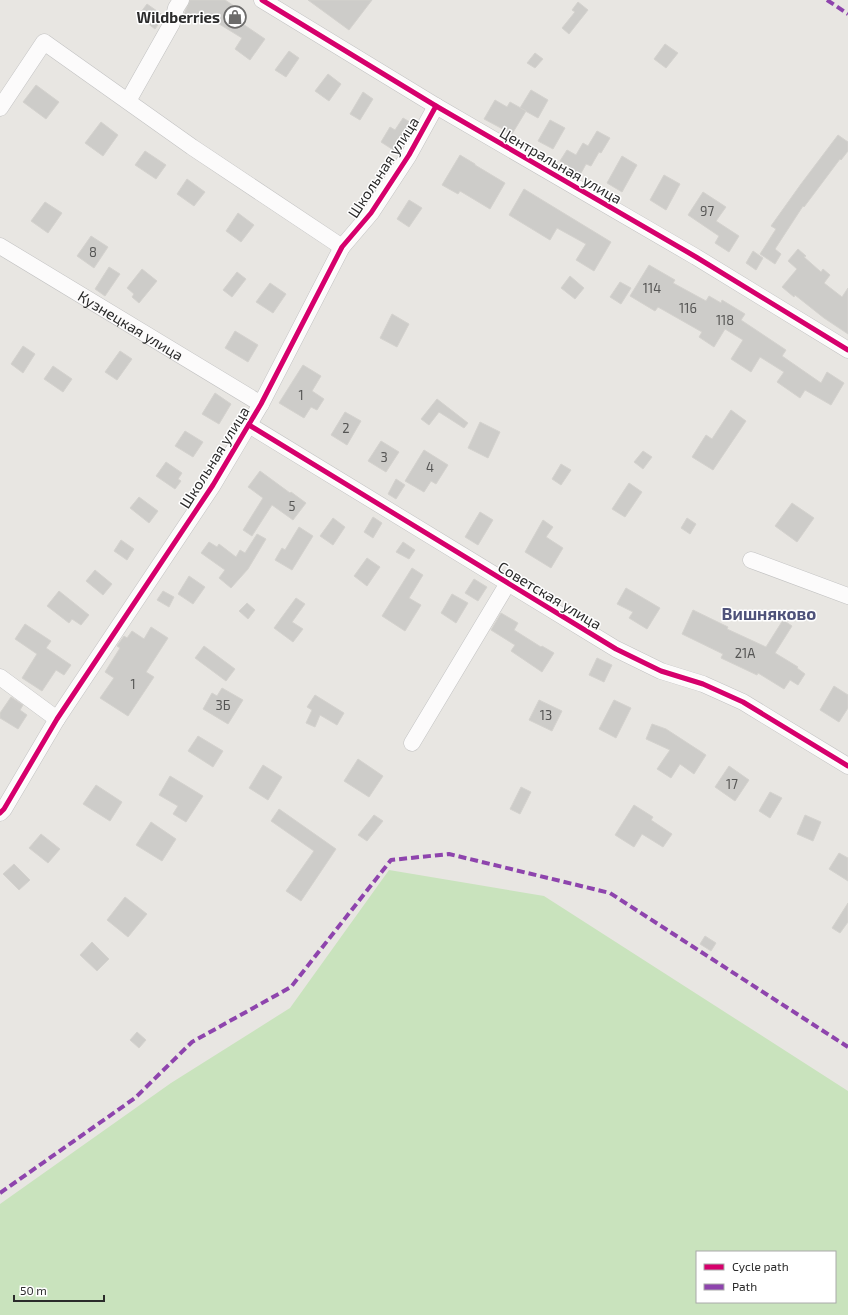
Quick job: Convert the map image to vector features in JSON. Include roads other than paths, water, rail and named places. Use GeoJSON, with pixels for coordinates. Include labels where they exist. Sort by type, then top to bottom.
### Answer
{"type":"FeatureCollection","features":[{"type":"Feature","properties":{"kind":"street"},"geometry":{"type":"LineString","coordinates":[[128,101],[172,23],[180,0]]}},
{"type":"Feature","properties":{"kind":"street","name":"Центральная улица"},"geometry":{"type":"LineString","coordinates":[[262,0],[436,106],[696,256],[848,350]]}},
{"type":"Feature","properties":{"kind":"street"},"geometry":{"type":"LineString","coordinates":[[0,108],[44,42],[199,151],[342,247]]}},
{"type":"Feature","properties":{"kind":"street","name":"Школьная улица"},"geometry":{"type":"LineString","coordinates":[[0,813],[4,809],[58,719],[213,485],[261,404],[342,247],[371,213],[409,155],[436,106]]}},
{"type":"Feature","properties":{"kind":"street","name":"Кузнецкая улица"},"geometry":{"type":"LineString","coordinates":[[0,246],[261,404]]}},
{"type":"Feature","properties":{"kind":"street","name":"Советская улица"},"geometry":{"type":"LineString","coordinates":[[249,425],[616,649],[661,671],[702,684],[743,702],[848,766]]}},
{"type":"Feature","properties":{"kind":"street"},"geometry":{"type":"LineString","coordinates":[[751,560],[848,596]]}},
{"type":"Feature","properties":{"kind":"street"},"geometry":{"type":"LineString","coordinates":[[412,743],[508,583]]}},
{"type":"Feature","properties":{"kind":"street"},"geometry":{"type":"LineString","coordinates":[[0,677],[58,719]]}},
{"type":"Feature","properties":{"kind":"place","name":"Wildberries"},"geometry":{"type":"Point","coordinates":[235,17]}},
{"type":"Feature","properties":{"kind":"district","name":"Вишняково"},"geometry":{"type":"Point","coordinates":[769,613]}}]}
